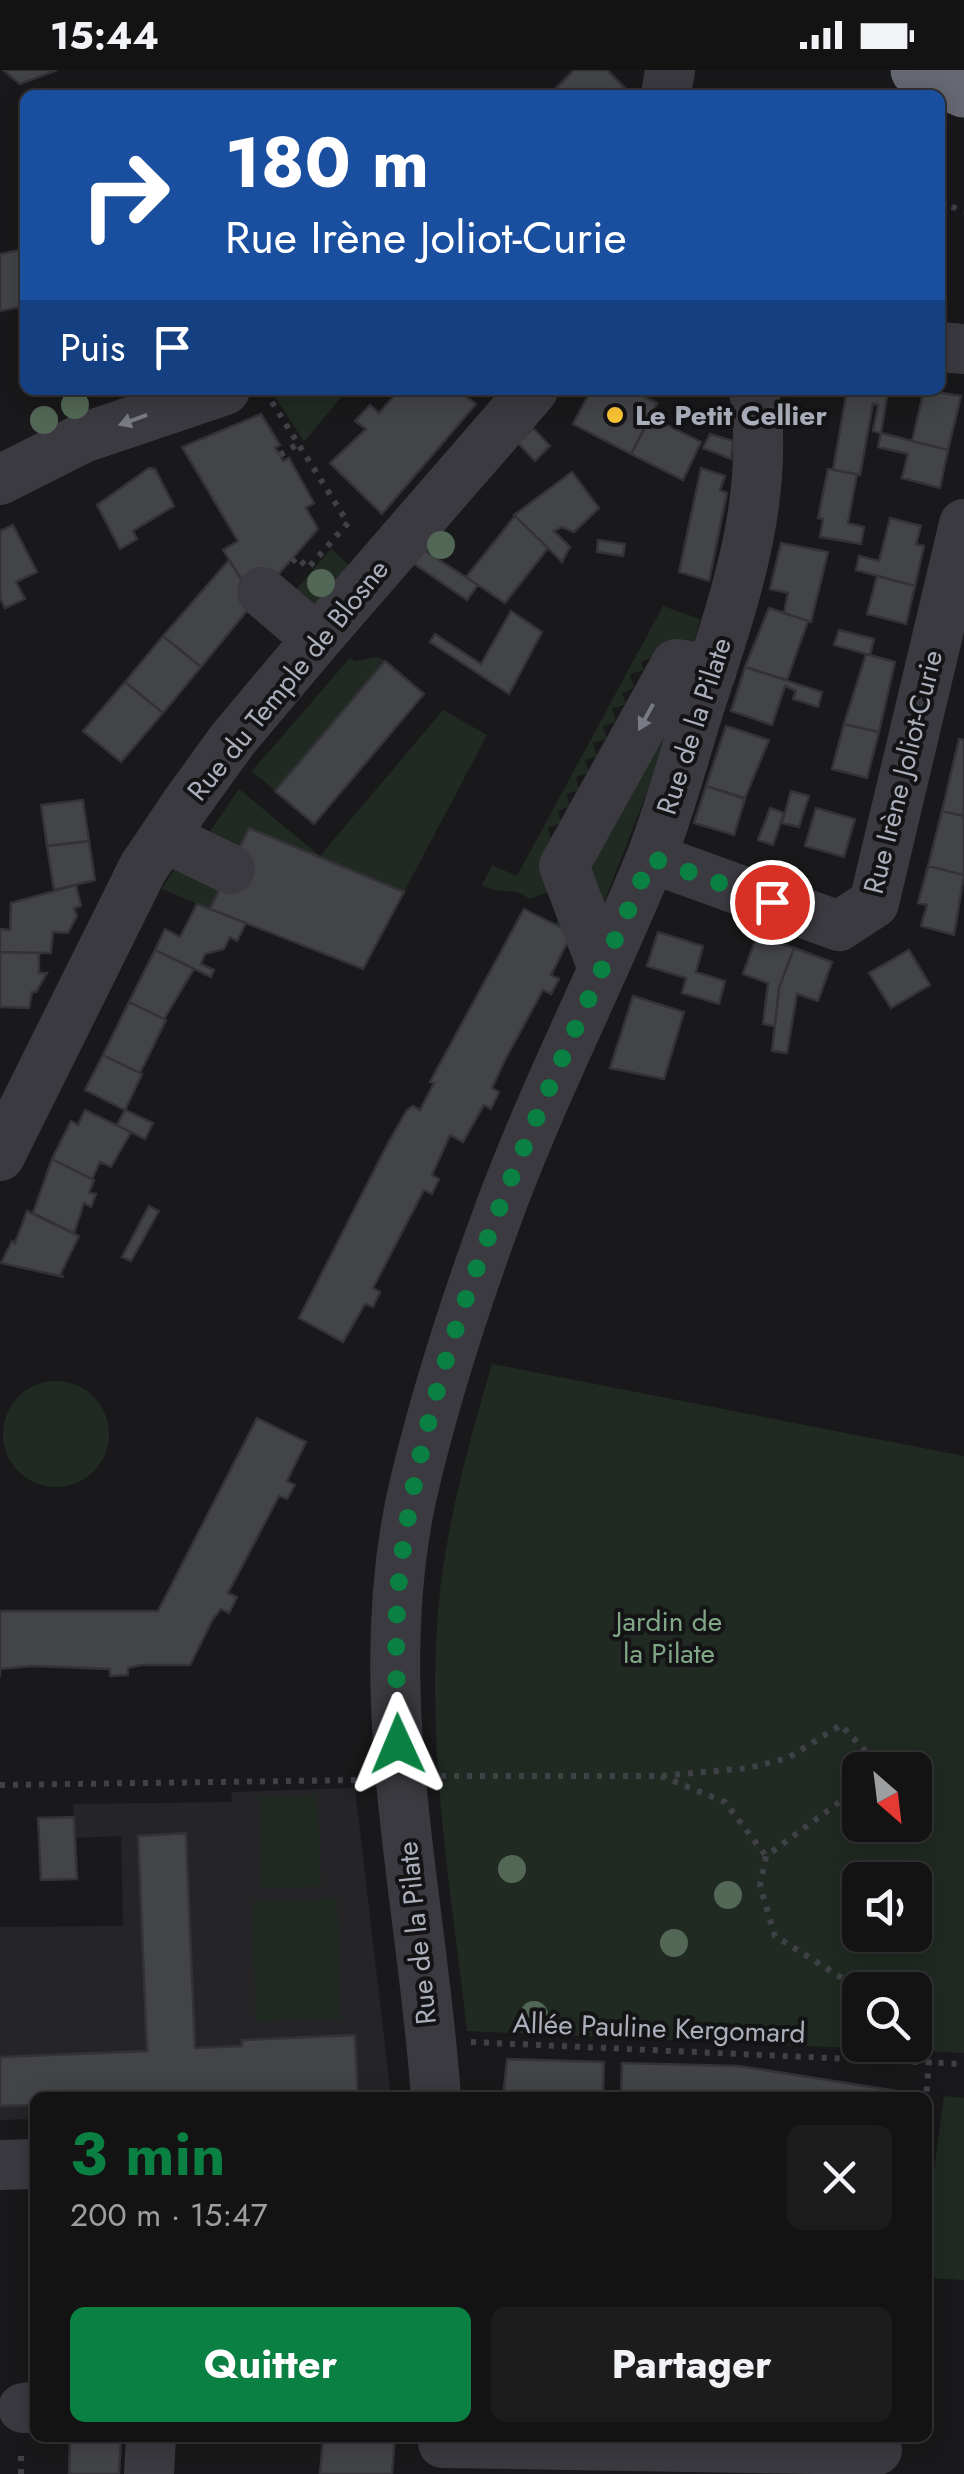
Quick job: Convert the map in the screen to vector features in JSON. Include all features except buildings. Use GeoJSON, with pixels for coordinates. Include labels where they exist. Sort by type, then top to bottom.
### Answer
{"type":"FeatureCollection","features":[{"type":"Feature","properties":{"kind":"highway"},"geometry":{"type":"LineString","coordinates":[[918,70],[964,90]]}},
{"type":"Feature","properties":{"kind":"street"},"geometry":{"type":"LineString","coordinates":[[0,480],[83,438],[210,395]]}},
{"type":"Feature","properties":{"kind":"street","name":"Rue du Temple de Blosne"},"geometry":{"type":"LineString","coordinates":[[4,1140],[143,868],[164,837],[233,740],[530,395]]}},
{"type":"Feature","properties":{"kind":"street","name":"Rue de la Pilate"},"geometry":{"type":"LineString","coordinates":[[435,2092],[402,1780],[396,1632],[414,1482],[436,1402],[505,1196],[651,858],[712,670],[730,612],[758,485],[760,452],[754,395]]}},
{"type":"Feature","properties":{"kind":"street","name":"Rue Irène Joliot-Curie"},"geometry":{"type":"LineString","coordinates":[[651,858],[839,926],[874,903],[964,524]]}},
{"type":"Feature","properties":{"kind":"street"},"geometry":{"type":"LineString","coordinates":[[263,593],[317,639]]}},
{"type":"Feature","properties":{"kind":"street"},"geometry":{"type":"LineString","coordinates":[[603,969],[564,866],[676,664],[712,670]]}},
{"type":"Feature","properties":{"kind":"street"},"geometry":{"type":"LineString","coordinates":[[164,837],[230,869]]}},
{"type":"Feature","properties":{"kind":"street"},"geometry":{"type":"LineString","coordinates":[[0,2165],[30,2164]]}},
{"type":"Feature","properties":{"kind":"street"},"geometry":{"type":"LineString","coordinates":[[150,2474],[151,2442]]}},
{"type":"Feature","properties":{"kind":"street"},"geometry":{"type":"LineString","coordinates":[[442,2452],[877,2450]]}},
{"type":"Feature","properties":{"kind":"path"},"geometry":{"type":"LineString","coordinates":[[263,593],[296,557],[308,568],[348,522],[268,395]]}},
{"type":"Feature","properties":{"kind":"path"},"geometry":{"type":"LineString","coordinates":[[280,455],[298,444]]}},
{"type":"Feature","properties":{"kind":"path"},"geometry":{"type":"LineString","coordinates":[[0,1785],[660,1776],[766,1765],[813,1745],[841,1725],[867,1752]]}},
{"type":"Feature","properties":{"kind":"path"},"geometry":{"type":"LineString","coordinates":[[660,1776],[725,1802],[766,1856]]}},
{"type":"Feature","properties":{"kind":"path"},"geometry":{"type":"LineString","coordinates":[[842,1801],[766,1856],[760,1886],[775,1936],[842,1978]]}},
{"type":"Feature","properties":{"kind":"path","name":"Allée Pauline Kergomard"},"geometry":{"type":"LineString","coordinates":[[427,2023],[458,2020],[467,2042],[842,2058]]}},
{"type":"Feature","properties":{"kind":"path"},"geometry":{"type":"LineString","coordinates":[[927,2092],[930,2062]]}},
{"type":"Feature","properties":{"kind":"path","name":"Allée Pauline Kergomard"},"geometry":{"type":"LineString","coordinates":[[930,2062],[964,2064]]}},
{"type":"Feature","properties":{"kind":"shaded area"},"geometry":{"type":"Polygon","coordinates":[[[355,1788],[390,2092],[30,2092],[30,2119],[0,2120],[0,1927],[123,1926],[121,1836],[75,1838],[73,1804],[231,1802],[232,1792],[355,1788]]]}},
{"type":"Feature","properties":{"kind":"green space"},"geometry":{"type":"Polygon","coordinates":[[[274,395],[343,395],[304,442],[274,395]]]}},
{"type":"Feature","properties":{"kind":"green space"},"geometry":{"type":"Polygon","coordinates":[[[331,549],[351,567],[305,618],[286,601],[331,549]]]}},
{"type":"Feature","properties":{"kind":"green space"},"geometry":{"type":"Polygon","coordinates":[[[663,606],[700,619],[694,642],[641,662],[644,670],[630,674],[634,688],[622,693],[626,704],[612,709],[616,722],[603,726],[607,739],[593,743],[597,756],[585,760],[589,773],[576,777],[579,790],[566,794],[570,806],[558,811],[561,823],[548,828],[578,937],[555,925],[560,916],[548,892],[529,899],[517,892],[482,885],[492,865],[517,876],[663,606]]]}},
{"type":"Feature","properties":{"kind":"green space"},"geometry":{"type":"Polygon","coordinates":[[[378,657],[385,661],[275,791],[252,771],[350,658],[355,661],[378,657]]]}},
{"type":"Feature","properties":{"kind":"green space"},"geometry":{"type":"Polygon","coordinates":[[[678,677],[658,764],[598,918],[574,869],[678,677]]]}},
{"type":"Feature","properties":{"kind":"green space"},"geometry":{"type":"Polygon","coordinates":[[[443,710],[487,735],[404,892],[250,828],[233,863],[202,843],[239,789],[320,856],[443,710]]]}},
{"type":"Feature","properties":{"kind":"green space"},"geometry":{"type":"Polygon","coordinates":[[[179,861],[226,875],[210,909],[162,889],[179,861]]]}},
{"type":"Feature","properties":{"kind":"green space","name":"Jardin de la Pilate"},"geometry":{"type":"Polygon","coordinates":[[[492,1364],[964,1456],[964,2053],[932,2052],[932,1972],[842,1972],[842,2048],[467,2031],[443,1829],[435,1677],[444,1560],[457,1494],[492,1364]]]}},
{"type":"Feature","properties":{"kind":"green space"},"geometry":{"type":"Polygon","coordinates":[[[56,1381],[76,1385],[93,1397],[105,1414],[109,1434],[105,1454],[93,1471],[76,1483],[56,1487],[36,1483],[19,1471],[7,1454],[3,1434],[7,1414],[19,1397],[36,1385],[56,1381]]]}},
{"type":"Feature","properties":{"kind":"green space"},"geometry":{"type":"Polygon","coordinates":[[[317,1794],[321,1886],[262,1888],[259,1797],[317,1794]]]}},
{"type":"Feature","properties":{"kind":"green space"},"geometry":{"type":"Polygon","coordinates":[[[337,1898],[341,2019],[256,2022],[252,1901],[337,1898]]]}},
{"type":"Feature","properties":{"kind":"green space"},"geometry":{"type":"Polygon","coordinates":[[[944,2096],[964,2098],[964,2280],[932,2278],[932,2184],[944,2096]]]}},
{"type":"Feature","properties":{"kind":"place","name":"Le Petit Cellier"},"geometry":{"type":"Point","coordinates":[615,415]}},
{"type":"Feature","properties":{"kind":"route"},"geometry":{"type":"LineString","coordinates":[[398,1744],[396,1632],[402,1558],[414,1482],[436,1402],[505,1196],[651,858],[772,902]]}}]}
